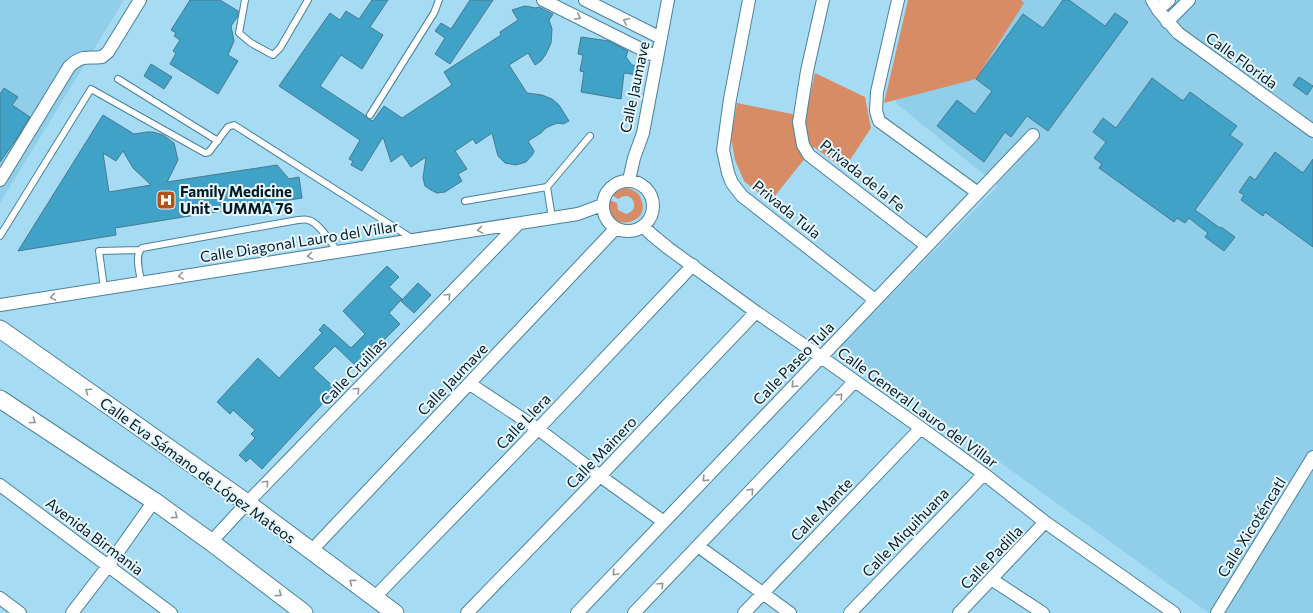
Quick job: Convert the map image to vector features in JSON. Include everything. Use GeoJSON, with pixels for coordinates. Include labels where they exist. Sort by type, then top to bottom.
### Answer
{"type":"FeatureCollection","features":[{"type":"Feature","properties":{"kind":"main road","name":"Calle Eva Sámano de López Mateos"},"geometry":{"type":"LineString","coordinates":[[0,329],[247,503],[395,613]]}},
{"type":"Feature","properties":{"kind":"main road"},"geometry":{"type":"LineString","coordinates":[[0,399],[154,501],[211,542],[304,613]]}},
{"type":"Feature","properties":{"kind":"street"},"geometry":{"type":"LineString","coordinates":[[0,180],[69,67],[76,60],[85,57],[102,57],[108,52],[140,0]]}},
{"type":"Feature","properties":{"kind":"street"},"geometry":{"type":"LineString","coordinates":[[543,0],[657,58]]}},
{"type":"Feature","properties":{"kind":"street"},"geometry":{"type":"LineString","coordinates":[[585,0],[661,38]]}},
{"type":"Feature","properties":{"kind":"street","name":"Calle Jaumave"},"geometry":{"type":"LineString","coordinates":[[629,180],[642,133],[668,0]]}},
{"type":"Feature","properties":{"kind":"street","name":"Privada Tula"},"geometry":{"type":"LineString","coordinates":[[749,0],[730,99],[723,150],[732,184],[742,196],[875,300]]}},
{"type":"Feature","properties":{"kind":"street","name":"Privada de la Fe"},"geometry":{"type":"LineString","coordinates":[[823,0],[801,104],[799,122],[803,145],[809,155],[927,246]]}},
{"type":"Feature","properties":{"kind":"street"},"geometry":{"type":"LineString","coordinates":[[898,0],[877,92],[876,111],[879,121],[978,192]]}},
{"type":"Feature","properties":{"kind":"street"},"geometry":{"type":"LineString","coordinates":[[1155,5],[1169,0]]}},
{"type":"Feature","properties":{"kind":"street"},"geometry":{"type":"LineString","coordinates":[[1168,22],[1189,0]]}},
{"type":"Feature","properties":{"kind":"street","name":"Calle Florida"},"geometry":{"type":"LineString","coordinates":[[1155,5],[1178,33],[1313,131]]}},
{"type":"Feature","properties":{"kind":"street","name":"Calle Paseo Tula"},"geometry":{"type":"LineString","coordinates":[[577,613],[1033,135]]}},
{"type":"Feature","properties":{"kind":"street"},"geometry":{"type":"LineString","coordinates":[[629,180],[638,182],[643,186],[651,196],[653,209],[648,221],[643,226],[631,231],[624,231],[616,228],[608,221],[604,216],[602,205],[604,196],[612,186],[618,182],[629,180]]}},
{"type":"Feature","properties":{"kind":"street","name":"Calle Diagonal Lauro del Villar"},"geometry":{"type":"LineString","coordinates":[[0,305],[518,224],[578,214],[602,205]]}},
{"type":"Feature","properties":{"kind":"street","name":"Calle Cruillas"},"geometry":{"type":"LineString","coordinates":[[211,542],[518,224]]}},
{"type":"Feature","properties":{"kind":"street","name":"Calle General Lauro del Villar"},"geometry":{"type":"LineString","coordinates":[[643,226],[665,246],[921,428],[984,474],[1045,522],[1174,613]]}},
{"type":"Feature","properties":{"kind":"street","name":"Calle Jaumave"},"geometry":{"type":"LineString","coordinates":[[311,551],[616,228]]}},
{"type":"Feature","properties":{"kind":"street","name":"Calle Llera"},"geometry":{"type":"LineString","coordinates":[[374,598],[693,266]]}},
{"type":"Feature","properties":{"kind":"street","name":"Calle Mainero"},"geometry":{"type":"LineString","coordinates":[[467,613],[756,312]]}},
{"type":"Feature","properties":{"kind":"street"},"geometry":{"type":"LineString","coordinates":[[634,613],[855,381]]}},
{"type":"Feature","properties":{"kind":"street"},"geometry":{"type":"LineString","coordinates":[[470,384],[538,429],[664,522]]}},
{"type":"Feature","properties":{"kind":"street","name":"Calle Mante"},"geometry":{"type":"LineString","coordinates":[[744,613],[921,428]]}},
{"type":"Feature","properties":{"kind":"street","name":"Calle Xicoténcatl"},"geometry":{"type":"LineString","coordinates":[[1216,613],[1313,457]]}},
{"type":"Feature","properties":{"kind":"street","name":"Calle Miquihuana"},"geometry":{"type":"LineString","coordinates":[[850,613],[984,474]]}},
{"type":"Feature","properties":{"kind":"street","name":"Avenida Birmania"},"geometry":{"type":"LineString","coordinates":[[0,485],[171,613]]}},
{"type":"Feature","properties":{"kind":"street"},"geometry":{"type":"LineString","coordinates":[[72,613],[108,566],[154,501]]}},
{"type":"Feature","properties":{"kind":"street","name":"Calle Padilla"},"geometry":{"type":"LineString","coordinates":[[959,613],[1045,522]]}},
{"type":"Feature","properties":{"kind":"street"},"geometry":{"type":"LineString","coordinates":[[698,546],[790,613]]}},
{"type":"Feature","properties":{"kind":"street"},"geometry":{"type":"LineString","coordinates":[[991,579],[1043,613]]}},
{"type":"Feature","properties":{"kind":"street"},"geometry":{"type":"LineString","coordinates":[[0,598],[20,613]]}},
{"type":"Feature","properties":{"kind":"lane"},"geometry":{"type":"LineString","coordinates":[[245,0],[239,33],[251,43],[273,55],[280,48],[308,0]]}},
{"type":"Feature","properties":{"kind":"lane"},"geometry":{"type":"LineString","coordinates":[[370,115],[434,13],[440,0]]}},
{"type":"Feature","properties":{"kind":"lane"},"geometry":{"type":"LineString","coordinates":[[118,80],[218,141]]}},
{"type":"Feature","properties":{"kind":"lane"},"geometry":{"type":"LineString","coordinates":[[0,236],[91,89],[205,153],[209,152],[228,127],[234,125],[414,240]]}},
{"type":"Feature","properties":{"kind":"lane"},"geometry":{"type":"LineString","coordinates":[[465,201],[547,187],[590,136]]}},
{"type":"Feature","properties":{"kind":"lane"},"geometry":{"type":"LineString","coordinates":[[547,187],[552,218]]}},
{"type":"Feature","properties":{"kind":"lane"},"geometry":{"type":"LineString","coordinates":[[104,288],[99,252],[140,250],[142,248],[308,219],[320,229],[338,252]]}},
{"type":"Feature","properties":{"kind":"lane"},"geometry":{"type":"LineString","coordinates":[[140,250],[138,255],[141,282]]}},
{"type":"Feature","properties":{"kind":"shaded area"},"geometry":{"type":"Polygon","coordinates":[[[0,0],[124,0],[0,203],[0,0]]]}},
{"type":"Feature","properties":{"kind":"shaded area"},"geometry":{"type":"Polygon","coordinates":[[[908,0],[1021,0],[1024,3],[976,79],[884,103],[908,0]]]}},
{"type":"Feature","properties":{"kind":"shaded area"},"geometry":{"type":"Polygon","coordinates":[[[914,0],[1313,0],[1313,613],[1209,613],[840,347],[998,186],[896,103],[914,0]]]}},
{"type":"Feature","properties":{"kind":"shaded area"},"geometry":{"type":"Polygon","coordinates":[[[815,73],[865,97],[871,128],[844,169],[814,147],[770,202],[744,181],[735,160],[731,138],[737,103],[807,117],[807,109],[815,73]]]}},
{"type":"Feature","properties":{"kind":"shaded area"},"geometry":{"type":"Polygon","coordinates":[[[627,188],[639,195],[643,208],[640,215],[635,220],[620,222],[613,218],[609,211],[609,200],[617,203],[618,210],[626,214],[631,212],[634,205],[631,198],[623,196],[618,199],[612,195],[621,189],[627,188]]]}},
{"type":"Feature","properties":{"kind":"building"},"geometry":{"type":"Polygon","coordinates":[[[190,0],[220,0],[238,11],[238,16],[231,26],[234,41],[228,55],[238,61],[218,94],[170,64],[176,53],[173,51],[180,40],[174,36],[176,33],[171,30],[190,0]]]}},
{"type":"Feature","properties":{"kind":"building"},"geometry":{"type":"Polygon","coordinates":[[[372,0],[388,0],[370,27],[383,35],[362,69],[341,55],[320,86],[366,116],[368,119],[373,121],[384,106],[402,118],[452,85],[444,72],[501,35],[500,32],[518,20],[512,10],[525,6],[536,8],[539,7],[553,14],[549,20],[552,29],[551,43],[541,61],[535,65],[528,53],[509,65],[527,93],[542,95],[552,99],[559,105],[569,121],[563,124],[558,123],[552,125],[528,141],[534,151],[533,154],[526,162],[516,165],[505,163],[498,156],[492,133],[476,144],[473,139],[455,151],[467,169],[458,174],[462,181],[445,192],[437,193],[425,186],[423,178],[426,157],[411,167],[402,154],[391,162],[383,137],[362,171],[351,165],[353,161],[349,159],[360,140],[279,86],[330,13],[340,20],[346,11],[359,19],[372,0]]]}},
{"type":"Feature","properties":{"kind":"building"},"geometry":{"type":"Polygon","coordinates":[[[470,0],[493,0],[450,64],[435,54],[445,38],[435,31],[441,23],[451,29],[470,0]]]}},
{"type":"Feature","properties":{"kind":"building"},"geometry":{"type":"Polygon","coordinates":[[[1063,0],[1069,0],[1105,26],[1115,13],[1128,22],[1048,131],[1027,116],[1011,137],[1005,132],[984,162],[937,126],[957,100],[975,114],[992,91],[976,79],[1023,14],[1043,28],[1063,0]]]}},
{"type":"Feature","properties":{"kind":"building"},"geometry":{"type":"Polygon","coordinates":[[[581,37],[609,41],[628,51],[626,57],[632,65],[639,66],[638,75],[624,73],[621,99],[581,92],[584,72],[580,71],[583,55],[578,54],[581,37]]]}},
{"type":"Feature","properties":{"kind":"building"},"geometry":{"type":"Polygon","coordinates":[[[151,64],[172,77],[164,89],[144,76],[151,64]]]}},
{"type":"Feature","properties":{"kind":"building"},"geometry":{"type":"Polygon","coordinates":[[[1299,77],[1313,86],[1307,95],[1293,85],[1299,77]]]}},
{"type":"Feature","properties":{"kind":"building"},"geometry":{"type":"Polygon","coordinates":[[[1152,78],[1183,101],[1190,92],[1237,126],[1230,135],[1243,144],[1195,210],[1235,237],[1224,251],[1205,237],[1208,233],[1189,218],[1185,223],[1177,218],[1174,222],[1099,168],[1102,164],[1094,158],[1106,142],[1093,132],[1103,118],[1116,128],[1152,78]]]}},
{"type":"Feature","properties":{"kind":"building"},"geometry":{"type":"Polygon","coordinates":[[[4,88],[18,97],[12,105],[30,117],[0,162],[0,94],[4,88]]]}},
{"type":"Feature","properties":{"kind":"building"},"geometry":{"type":"Polygon","coordinates":[[[103,115],[134,134],[153,132],[163,135],[174,143],[178,160],[167,182],[277,165],[289,179],[299,177],[302,198],[115,228],[116,235],[18,251],[103,115]],[[123,151],[116,161],[103,153],[109,192],[151,185],[133,168],[123,151]]]}},
{"type":"Feature","properties":{"kind":"building"},"geometry":{"type":"Polygon","coordinates":[[[1275,152],[1303,173],[1313,159],[1313,247],[1265,212],[1263,216],[1241,200],[1244,195],[1239,192],[1250,176],[1255,180],[1275,152]]]}},
{"type":"Feature","properties":{"kind":"building"},"geometry":{"type":"Polygon","coordinates":[[[387,266],[399,277],[389,287],[402,299],[389,313],[400,324],[357,367],[335,346],[313,368],[336,389],[262,469],[250,458],[246,462],[239,455],[255,438],[251,434],[255,430],[233,410],[230,414],[217,402],[258,358],[279,378],[322,333],[319,330],[324,324],[351,348],[365,334],[343,311],[387,266]]]}},
{"type":"Feature","properties":{"kind":"building"},"geometry":{"type":"Polygon","coordinates":[[[418,283],[431,295],[414,313],[401,301],[418,283]]]}},
{"type":"Feature","properties":{"kind":"place","name":"Family Medicine Unit - UMMA 76"},"geometry":{"type":"Point","coordinates":[166,200]}}]}
